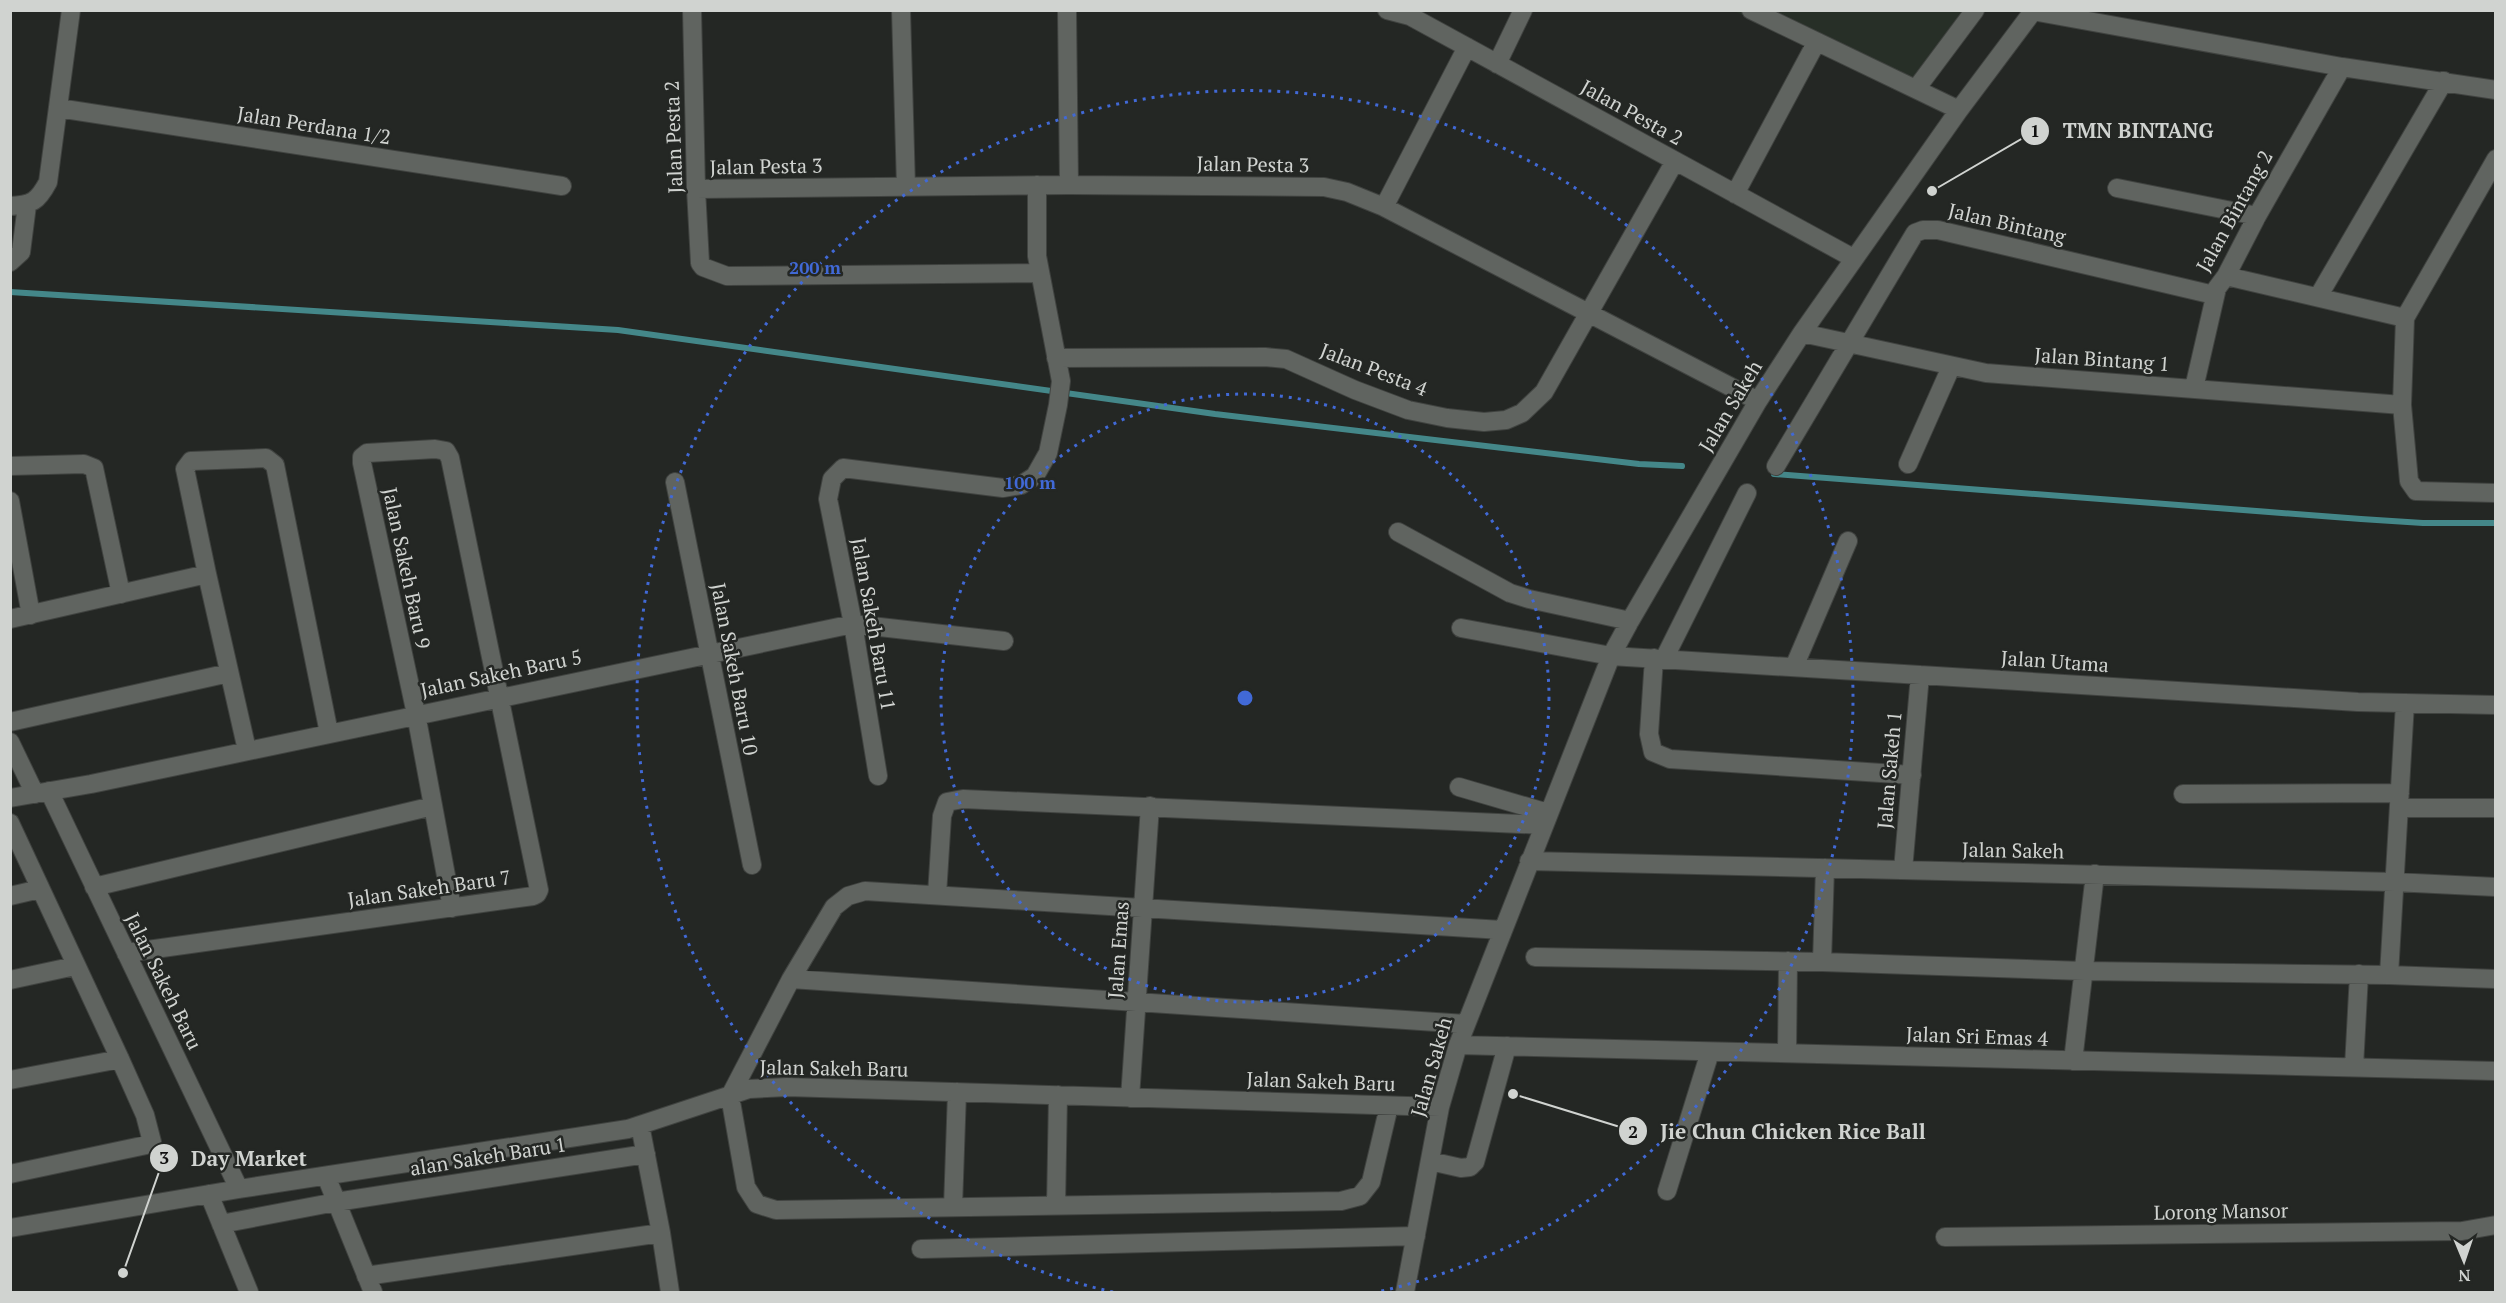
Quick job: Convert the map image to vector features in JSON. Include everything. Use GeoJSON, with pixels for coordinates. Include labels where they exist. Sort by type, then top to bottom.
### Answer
{"type":"FeatureCollection","features":[{"type":"Feature","properties":{"kind":"street"},"geometry":{"type":"LineString","coordinates":[[10,262],[21,252],[19,206],[41,196],[48,182],[72,10]]}},
{"type":"Feature","properties":{"kind":"street","name":"Jalan Pesta 2"},"geometry":{"type":"LineString","coordinates":[[692,10],[700,263],[707,270],[727,276],[1041,273]]}},
{"type":"Feature","properties":{"kind":"street"},"geometry":{"type":"LineString","coordinates":[[901,10],[906,187]]}},
{"type":"Feature","properties":{"kind":"street"},"geometry":{"type":"LineString","coordinates":[[1067,10],[1069,184]]}},
{"type":"Feature","properties":{"kind":"street","name":"Jalan Pesta 2"},"geometry":{"type":"LineString","coordinates":[[1387,10],[1412,13],[1497,64],[1853,258]]}},
{"type":"Feature","properties":{"kind":"street"},"geometry":{"type":"LineString","coordinates":[[1497,64],[1523,10]]}},
{"type":"Feature","properties":{"kind":"street"},"geometry":{"type":"LineString","coordinates":[[1751,10],[1959,110]]}},
{"type":"Feature","properties":{"kind":"street"},"geometry":{"type":"LineString","coordinates":[[1916,89],[1975,10]]}},
{"type":"Feature","properties":{"kind":"street"},"geometry":{"type":"LineString","coordinates":[[2033,11],[2342,67],[2496,90]]}},
{"type":"Feature","properties":{"kind":"street","name":"Jalan Sakeh"},"geometry":{"type":"LineString","coordinates":[[1405,1293],[1440,1107],[1458,1045],[1611,656],[1758,401],[1802,333],[1959,110],[2033,11]]}},
{"type":"Feature","properties":{"kind":"street"},"geometry":{"type":"LineString","coordinates":[[1735,194],[1816,43]]}},
{"type":"Feature","properties":{"kind":"street"},"geometry":{"type":"LineString","coordinates":[[1384,207],[1467,47]]}},
{"type":"Feature","properties":{"kind":"street","name":"Jalan Bintang 2"},"geometry":{"type":"LineString","coordinates":[[2194,388],[2214,295],[2342,67]]}},
{"type":"Feature","properties":{"kind":"street"},"geometry":{"type":"LineString","coordinates":[[2318,297],[2444,81]]}},
{"type":"Feature","properties":{"kind":"street","name":"Jalan Perdana 1/2"},"geometry":{"type":"LineString","coordinates":[[58,108],[562,186]]}},
{"type":"Feature","properties":{"kind":"street"},"geometry":{"type":"LineString","coordinates":[[2496,159],[2405,318],[2402,405],[2409,482],[2416,491],[2496,493]]}},
{"type":"Feature","properties":{"kind":"street","name":"Jalan Pesta 4"},"geometry":{"type":"LineString","coordinates":[[1056,358],[1265,357],[1286,359],[1355,390],[1408,410],[1484,422],[1506,420],[1522,413],[1544,392],[1675,161]]}},
{"type":"Feature","properties":{"kind":"street","name":"Jalan Pesta 3"},"geometry":{"type":"LineString","coordinates":[[696,189],[1069,184],[1324,187],[1347,192],[1384,207],[1758,401]]}},
{"type":"Feature","properties":{"kind":"street"},"geometry":{"type":"LineString","coordinates":[[1037,185],[1037,256],[1056,358]]}},
{"type":"Feature","properties":{"kind":"street"},"geometry":{"type":"LineString","coordinates":[[2117,188],[2257,216]]}},
{"type":"Feature","properties":{"kind":"street","name":"Jalan Bintang"},"geometry":{"type":"LineString","coordinates":[[1776,466],[1909,239],[1915,233],[1923,230],[1938,230],[2214,295]]}},
{"type":"Feature","properties":{"kind":"street"},"geometry":{"type":"LineString","coordinates":[[2226,276],[2405,318]]}},
{"type":"Feature","properties":{"kind":"street","name":"Jalan Bintang 1"},"geometry":{"type":"LineString","coordinates":[[1802,333],[1986,373],[2402,405]]}},
{"type":"Feature","properties":{"kind":"street","name":"Jalan Sakeh Baru 11"},"geometry":{"type":"LineString","coordinates":[[878,776],[854,624],[828,499],[832,479],[843,468],[1003,488],[1020,485],[1035,476],[1048,453],[1061,381],[1056,358]]}},
{"type":"Feature","properties":{"kind":"street"},"geometry":{"type":"LineString","coordinates":[[1908,464],[1952,367]]}},
{"type":"Feature","properties":{"kind":"street","name":"Jalan Sakeh Baru 9"},"geometry":{"type":"LineString","coordinates":[[452,908],[416,714],[362,463],[362,457],[368,453],[435,449],[446,452],[450,458],[498,697]]}},
{"type":"Feature","properties":{"kind":"street"},"geometry":{"type":"LineString","coordinates":[[247,750],[185,469],[191,461],[266,458],[275,465],[329,733]]}},
{"type":"Feature","properties":{"kind":"street"},"geometry":{"type":"LineString","coordinates":[[10,466],[84,464],[94,468],[121,594]]}},
{"type":"Feature","properties":{"kind":"street","name":"Jalan Sakeh Baru 10"},"geometry":{"type":"LineString","coordinates":[[675,482],[752,865]]}},
{"type":"Feature","properties":{"kind":"street"},"geometry":{"type":"LineString","coordinates":[[1747,494],[1659,658],[1649,734],[1653,752],[1671,759],[1912,775]]}},
{"type":"Feature","properties":{"kind":"street"},"geometry":{"type":"LineString","coordinates":[[10,501],[31,615]]}},
{"type":"Feature","properties":{"kind":"street"},"geometry":{"type":"LineString","coordinates":[[1398,532],[1510,592],[1529,599],[1630,621]]}},
{"type":"Feature","properties":{"kind":"street"},"geometry":{"type":"LineString","coordinates":[[1794,667],[1848,541]]}},
{"type":"Feature","properties":{"kind":"street"},"geometry":{"type":"LineString","coordinates":[[10,619],[207,574]]}},
{"type":"Feature","properties":{"kind":"street","name":"Jalan Sakeh Baru 5"},"geometry":{"type":"LineString","coordinates":[[10,798],[854,624],[1004,641]]}},
{"type":"Feature","properties":{"kind":"street","name":"Jalan Utama"},"geometry":{"type":"LineString","coordinates":[[1461,628],[1611,656],[2405,704],[2496,705]]}},
{"type":"Feature","properties":{"kind":"street"},"geometry":{"type":"LineString","coordinates":[[10,722],[229,673]]}},
{"type":"Feature","properties":{"kind":"street","name":"Jalan Sakeh 1"},"geometry":{"type":"LineString","coordinates":[[1903,870],[1920,675]]}},
{"type":"Feature","properties":{"kind":"street","name":"Jalan Sakeh Baru 7"},"geometry":{"type":"LineString","coordinates":[[126,953],[537,894],[539,890],[498,697]]}},
{"type":"Feature","properties":{"kind":"street"},"geometry":{"type":"LineString","coordinates":[[2389,975],[2405,704]]}},
{"type":"Feature","properties":{"kind":"street","name":"Jalan Sakeh Baru"},"geometry":{"type":"LineString","coordinates":[[10,742],[42,792],[94,887],[238,1189]]}},
{"type":"Feature","properties":{"kind":"street"},"geometry":{"type":"LineString","coordinates":[[1459,787],[1546,819]]}},
{"type":"Feature","properties":{"kind":"street"},"geometry":{"type":"LineString","coordinates":[[2183,794],[2399,800],[2496,808]]}},
{"type":"Feature","properties":{"kind":"street"},"geometry":{"type":"LineString","coordinates":[[937,895],[942,816],[947,802],[963,799],[1546,819]]}},
{"type":"Feature","properties":{"kind":"street"},"geometry":{"type":"LineString","coordinates":[[94,887],[433,806]]}},
{"type":"Feature","properties":{"kind":"street","name":"Jalan Emas"},"geometry":{"type":"LineString","coordinates":[[1130,1098],[1150,806]]}},
{"type":"Feature","properties":{"kind":"street"},"geometry":{"type":"LineString","coordinates":[[10,823],[120,1059],[145,1115],[152,1138],[151,1144],[10,1174]]}},
{"type":"Feature","properties":{"kind":"street","name":"Jalan Sakeh"},"geometry":{"type":"LineString","coordinates":[[1529,861],[2394,882],[2496,887]]}},
{"type":"Feature","properties":{"kind":"street"},"geometry":{"type":"LineString","coordinates":[[1822,962],[1825,868]]}},
{"type":"Feature","properties":{"kind":"street"},"geometry":{"type":"LineString","coordinates":[[2073,1061],[2095,874]]}},
{"type":"Feature","properties":{"kind":"street"},"geometry":{"type":"LineString","coordinates":[[10,896],[40,889]]}},
{"type":"Feature","properties":{"kind":"street"},"geometry":{"type":"LineString","coordinates":[[1389,1106],[1371,1182],[1360,1196],[1341,1201],[776,1210],[757,1204],[746,1187],[730,1096],[791,979],[834,907],[848,896],[865,891],[1502,930]]}},
{"type":"Feature","properties":{"kind":"street"},"geometry":{"type":"LineString","coordinates":[[1535,957],[1788,961],[2084,971],[2359,974],[2496,979]]}},
{"type":"Feature","properties":{"kind":"street"},"geometry":{"type":"LineString","coordinates":[[1787,1053],[1788,961]]}},
{"type":"Feature","properties":{"kind":"street"},"geometry":{"type":"LineString","coordinates":[[10,980],[75,966]]}},
{"type":"Feature","properties":{"kind":"street"},"geometry":{"type":"LineString","coordinates":[[2354,1067],[2359,974]]}},
{"type":"Feature","properties":{"kind":"street"},"geometry":{"type":"LineString","coordinates":[[791,979],[1466,1024]]}},
{"type":"Feature","properties":{"kind":"street","name":"Jalan Sri Emas 4"},"geometry":{"type":"LineString","coordinates":[[1458,1045],[2496,1071]]}},
{"type":"Feature","properties":{"kind":"street"},"geometry":{"type":"LineString","coordinates":[[1430,1161],[1461,1168],[1470,1167],[1475,1162],[1507,1046]]}},
{"type":"Feature","properties":{"kind":"street"},"geometry":{"type":"LineString","coordinates":[[1667,1191],[1710,1052]]}},
{"type":"Feature","properties":{"kind":"street"},"geometry":{"type":"LineString","coordinates":[[10,1080],[120,1059]]}},
{"type":"Feature","properties":{"kind":"street","name":"Jalan Sakeh Baru"},"geometry":{"type":"LineString","coordinates":[[10,1228],[238,1189],[628,1129],[749,1089],[787,1087],[1440,1107]]}},
{"type":"Feature","properties":{"kind":"street"},"geometry":{"type":"LineString","coordinates":[[953,1207],[957,1092]]}},
{"type":"Feature","properties":{"kind":"street"},"geometry":{"type":"LineString","coordinates":[[1056,1206],[1058,1095]]}},
{"type":"Feature","properties":{"kind":"street"},"geometry":{"type":"LineString","coordinates":[[640,1125],[670,1293]]}},
{"type":"Feature","properties":{"kind":"street","name":"alan Sakeh Baru 1"},"geometry":{"type":"LineString","coordinates":[[221,1224],[336,1202],[646,1154]]}},
{"type":"Feature","properties":{"kind":"street"},"geometry":{"type":"LineString","coordinates":[[326,1176],[369,1284],[661,1233]]}},
{"type":"Feature","properties":{"kind":"street"},"geometry":{"type":"LineString","coordinates":[[209,1194],[249,1293]]}},
{"type":"Feature","properties":{"kind":"street","name":"Lorong Mansor"},"geometry":{"type":"LineString","coordinates":[[1945,1237],[2462,1232],[2496,1225]]}},
{"type":"Feature","properties":{"kind":"street"},"geometry":{"type":"LineString","coordinates":[[921,1249],[1416,1236]]}},
{"type":"Feature","properties":{"kind":"shaded area"},"geometry":{"type":"Polygon","coordinates":[[[1734,11],[1984,11],[1918,99],[1734,11]]]}},
{"type":"Feature","properties":{"kind":"waterway"},"geometry":{"type":"LineString","coordinates":[[10,292],[618,330],[1215,414],[1639,464],[1682,466]]}},
{"type":"Feature","properties":{"kind":"waterway"},"geometry":{"type":"LineString","coordinates":[[1774,474],[2361,519],[2423,523],[2496,523]]}},
{"type":"Feature","properties":{"kind":"place","name":"TMN BINTANG"},"geometry":{"type":"Point","coordinates":[1932,191]}},
{"type":"Feature","properties":{"kind":"place","name":"Jie Chun Chicken Rice Ball"},"geometry":{"type":"Point","coordinates":[1513,1094]}},
{"type":"Feature","properties":{"kind":"place","name":"Day Market"},"geometry":{"type":"Point","coordinates":[123,1273]}}]}
